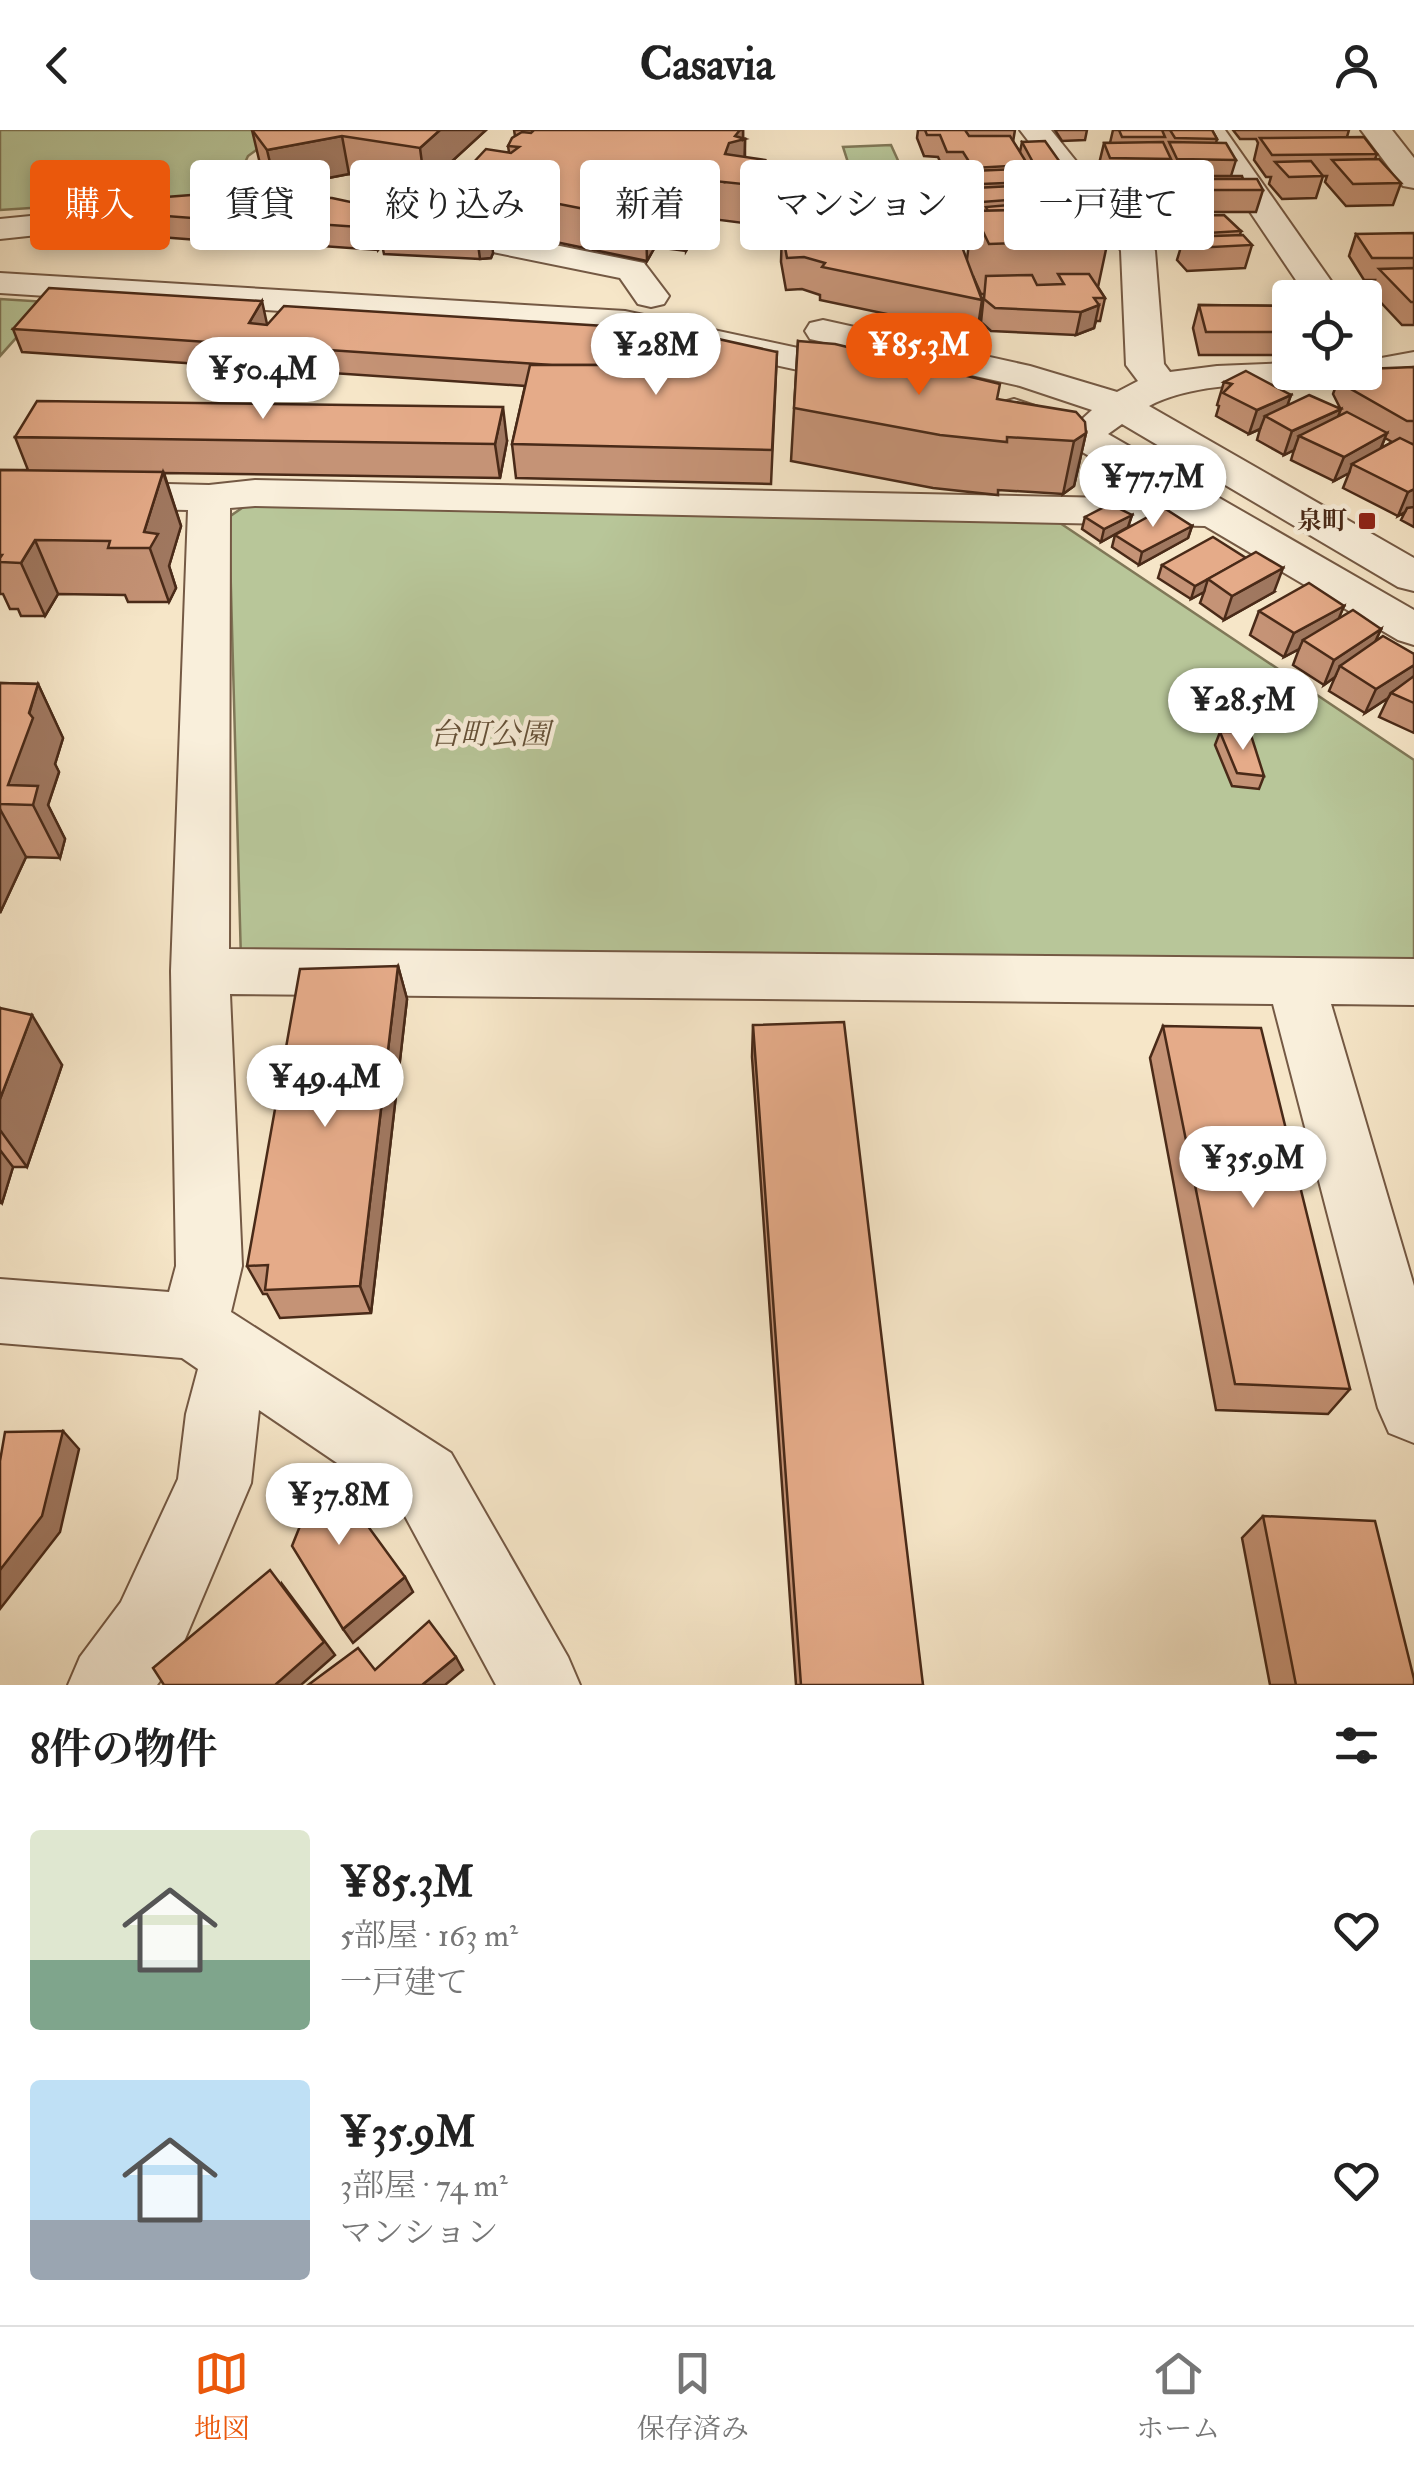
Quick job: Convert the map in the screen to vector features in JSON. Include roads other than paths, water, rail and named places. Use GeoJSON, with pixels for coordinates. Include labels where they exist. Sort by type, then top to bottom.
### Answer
{"type":"FeatureCollection","features":[{"type":"Feature","properties":{"kind":"street"},"geometry":{"type":"LineString","coordinates":[[1035,130],[1081,188],[1130,233],[1138,251],[1146,365],[1160,385]]}},
{"type":"Feature","properties":{"kind":"street"},"geometry":{"type":"LineString","coordinates":[[1210,130],[1314,280]]}},
{"type":"Feature","properties":{"kind":"street"},"geometry":{"type":"LineString","coordinates":[[1376,130],[1414,179]]}},
{"type":"Feature","properties":{"kind":"street"},"geometry":{"type":"LineString","coordinates":[[0,229],[190,211]]}},
{"type":"Feature","properties":{"kind":"street"},"geometry":{"type":"LineString","coordinates":[[532,250],[632,270],[651,296]]}},
{"type":"Feature","properties":{"kind":"street"},"geometry":{"type":"LineString","coordinates":[[0,254],[651,296],[1030,377],[1120,406],[1414,577]]}},
{"type":"Feature","properties":{"kind":"street"},"geometry":{"type":"LineString","coordinates":[[0,283],[625,322],[980,402],[1082,436],[1414,630]]}},
{"type":"Feature","properties":{"kind":"street"},"geometry":{"type":"LineString","coordinates":[[1382,364],[1414,363]]}},
{"type":"Feature","properties":{"kind":"street"},"geometry":{"type":"LineString","coordinates":[[1082,436],[1120,406],[1160,385],[1272,375]]}},
{"type":"Feature","properties":{"kind":"street"},"geometry":{"type":"LineString","coordinates":[[1250,378],[1313,413]]}},
{"type":"Feature","properties":{"kind":"street"},"geometry":{"type":"LineString","coordinates":[[0,493],[209,498],[255,493],[1219,513]]}},
{"type":"Feature","properties":{"kind":"street"},"geometry":{"type":"LineString","coordinates":[[108,1685],[149,1630],[214,1483],[222,1414],[209,1266],[200,972],[209,498]]}},
{"type":"Feature","properties":{"kind":"street"},"geometry":{"type":"LineString","coordinates":[[200,972],[1414,982]]}},
{"type":"Feature","properties":{"kind":"street"},"geometry":{"type":"LineString","coordinates":[[1296,980],[1414,1408]]}},
{"type":"Feature","properties":{"kind":"street"},"geometry":{"type":"LineString","coordinates":[[0,1311],[214,1341],[425,1479],[540,1685]]}},
{"type":"Feature","properties":{"kind":"place","name":"泉町"},"geometry":{"type":"Point","coordinates":[1367,521]}},
{"type":"Feature","properties":{"kind":"park label","name":"台町公園"},"geometry":{"type":"Point","coordinates":[490,734]}}]}
